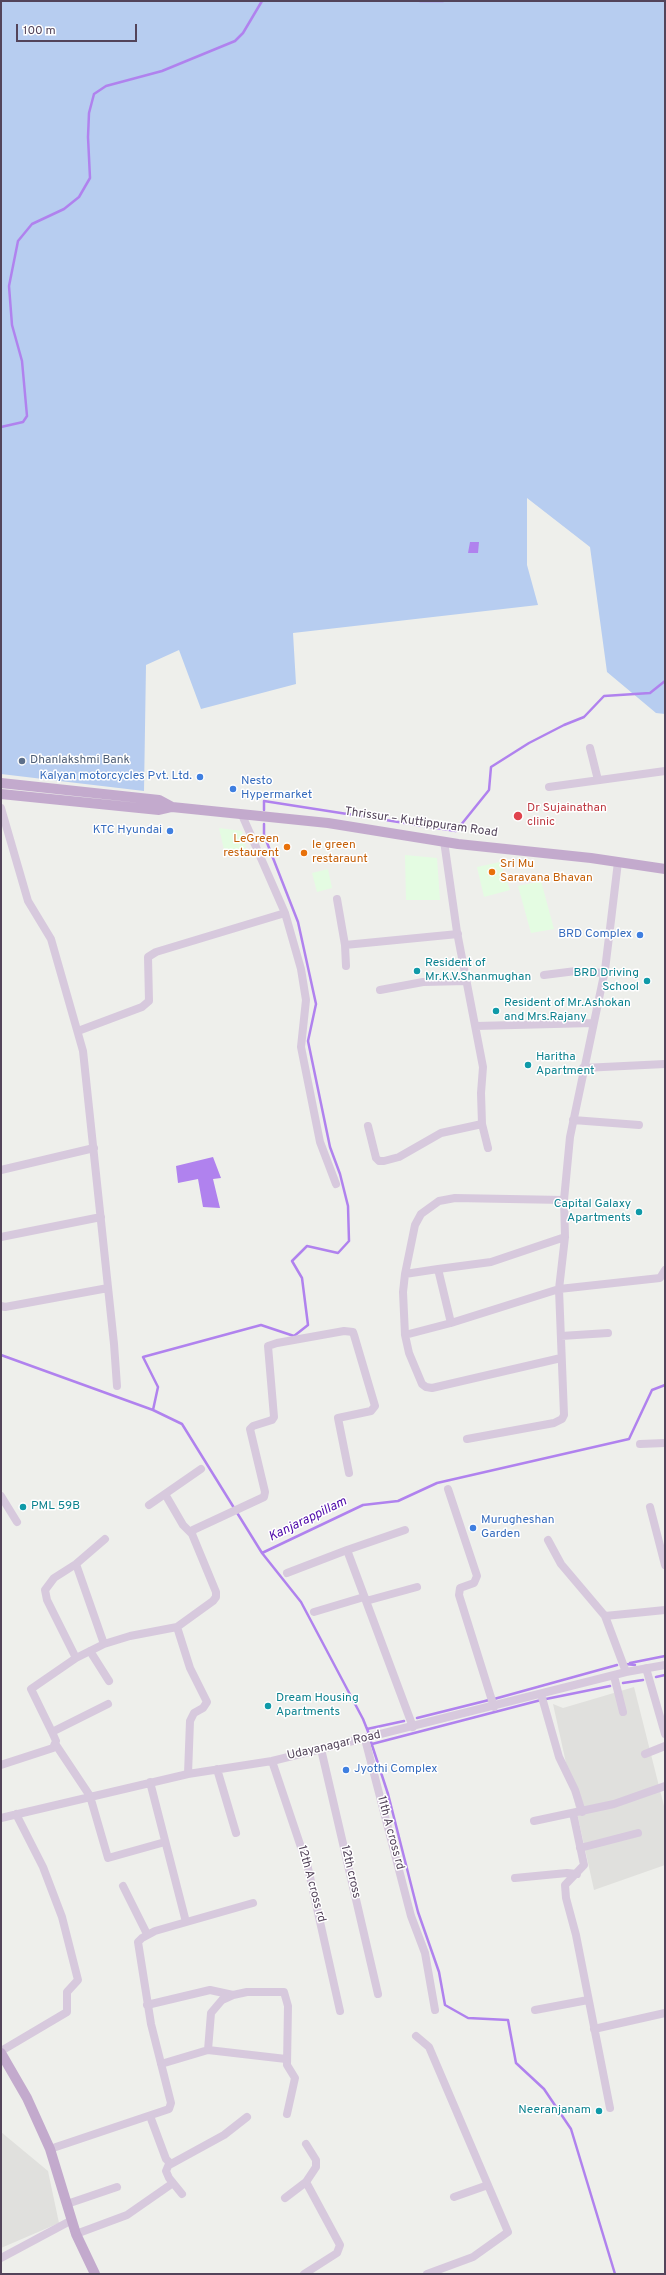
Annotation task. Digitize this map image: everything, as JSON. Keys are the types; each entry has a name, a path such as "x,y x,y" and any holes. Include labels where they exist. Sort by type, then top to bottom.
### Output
{"main road":[{"name":"Thrissur – Kuttippuram Road","path":"1,783 160,800 172,807"},
{"name":"Thrissur – Kuttippuram Road","path":"1,794 159,810 172,807 328,823 444,842 665,868"},
{"path":"1,2052 27,2098 50,2149 76,2234 95,2274"}],"street":[{"path":"590,748 598,780"},
{"path":"549,787 665,771"},
{"path":"1,808 28,900 51,939 83,1051 117,1386"},
{"path":"242,815 285,913 301,969 306,1000 301,1047 320,1142 336,1184"},
{"path":"444,842 458,934 483,1067 481,1093 482,1124 488,1148"},
{"path":"467,1439 554,1423 562,1419 564,1415 559,1290 565,1237 564,1200 573,1120 604,974 618,862"},
{"path":"337,899 345,945 346,966"},
{"path":"78,1031 142,1007 149,1001 148,957 156,952 285,913"},
{"path":"345,945 458,934"},
{"path":"544,976 576,971 604,974"},
{"path":"380,990 423,982 467,981"},
{"path":"476,1026 593,1023"},
{"path":"583,1068 665,1064"},
{"path":"573,1120 639,1125"},
{"path":"368,1126 376,1158 379,1161 384,1161 399,1157 440,1133 482,1124"},
{"path":"1,1170 94,1148"},
{"path":"561,1358 432,1388 426,1387 422,1384 413,1366 405,1335 403,1300 405,1274 415,1224 421,1214 439,1201 455,1198 564,1200"},
{"path":"1,1237 101,1217"},
{"path":"405,1274 491,1262 565,1237"},
{"path":"438,1269 451,1323"},
{"path":"405,1335 451,1323 559,1290 660,1278 665,1270"},
{"path":"1,1306 5,1307 108,1288"},
{"path":"192,1534 193,1530 237,1511 264,1497 265,1492 250,1428 272,1420 274,1417 267,1349 270,1345 344,1331 352,1332 354,1335 375,1406 371,1411 338,1418 349,1473"},
{"path":"561,1336 608,1333"},
{"path":"640,1444 665,1443"},
{"path":"149,1505 201,1469"},
{"path":"448,1488 477,1576 474,1583 460,1588 459,1594 494,1707"},
{"path":"165,1494 183,1526 192,1534 216,1592 216,1597 177,1627 130,1636 104,1644 76,1658 31,1690 52,1732 56,1744 90,1796 108,1858 165,1842"},
{"path":"1,1496 17,1522"},
{"path":"650,1507 661,1533 665,1565"},
{"path":"287,1572 405,1530"},
{"path":"76,1658 47,1600 45,1590 54,1578 76,1564 105,1539"},
{"path":"548,1540 561,1564 605,1616 626,1672"},
{"path":"347,1550 413,1727"},
{"path":"76,1564 104,1644"},
{"path":"314,1612 417,1587"},
{"path":"605,1616 665,1610"},
{"path":"177,1627 190,1668 207,1702 203,1708 194,1713 190,1721 188,1774"},
{"path":"90,1651 109,1681"},
{"name":"Udayanagar Road","path":"1,1818 150,1782 217,1769 272,1761 494,1707 543,1699 626,1672 665,1665"},
{"path":"646,1668 665,1734"},
{"path":"614,1676 623,1712"},
{"path":"543,1699 559,1757 575,1790 582,1812"},
{"path":"52,1732 108,1704"},
{"name":"11th A cross rd","path":"368,1738 411,1916 425,1953 435,2010"},
{"path":"1,1765 53,1748 56,1744"},
{"path":"645,1754 665,1746"},
{"name":"12th cross","path":"321,1749 378,1994"},
{"name":"12th A cross rd","path":"272,1761 308,1868 340,2011"},
{"path":"217,1769 236,1833"},
{"path":"150,1782 186,1922"},
{"path":"534,1821 614,1804 665,1786"},
{"path":"573,1813 584,1865 577,1874 567,1882 565,1891 576,1935 610,2108"},
{"path":"1,2052 67,2012 67,1992 78,1980 62,1917 43,1868 16,1814"},
{"path":"580,1848 638,1833"},
{"path":"515,1878 567,1873 577,1874"},
{"path":"123,1886 147,1934"},
{"path":"50,2149 150,2116 171,2106 147,2005 138,1942 147,1934 253,1903"},
{"path":"147,2005 210,1990 233,1995"},
{"path":"208,2050 211,2013 222,2000 233,1995 247,1992 284,1992 288,2006 286,2065 295,2078 287,2114"},
{"path":"536,2010 588,2000"},
{"path":"594,2029 665,2012"},
{"path":"416,2036 429,2047 508,2232 472,2257 427,2274"},
{"path":"161,2064 208,2050 286,2059"},
{"path":"150,2116 169,2164 166,2171 182,2194"},
{"path":"169,2164 174,2164 203,2148 240,2124 247,2117"},
{"path":"285,2198 306,2182 314,2173 316,2160 306,2144"},
{"path":"304,2274 337,2253 340,2245 306,2182"},
{"path":"76,2234 127,2215 173,2183"},
{"path":"454,2197 488,2185"},
{"path":"67,2204 117,2188"},
{"path":"1,2258 72,2220"}],"shaded area":[{"path":"1,1 665,1 665,714 656,713 607,672 590,547 527,498 527,565 538,605 293,633 296,684 201,709 179,650 146,665 144,791 1,774"},
{"path":"470,542 479,542 478,553 468,553"},
{"path":"219,828 242,831 246,849 225,854"},
{"path":"405,855 437,858 440,900 406,900"},
{"path":"500,862 510,890 484,897 477,867"},
{"path":"328,869 332,888 317,892 312,873"},
{"path":"541,881 554,929 531,933 518,886"},
{"path":"213,1157 221,1178 213,1179 220,1208 203,1207 198,1179 178,1183 176,1166"},
{"path":"634,1687 665,1810 665,1865 594,1890 553,1704 563,1708"},
{"path":"1,2132 48,2171 59,2223 1,2248"}],"waterway":[{"path":"1,427 23,422 27,416 22,361 12,325 9,286 18,241 32,224 64,209 79,197 90,178 88,137 89,113 94,94 106,86 162,71 235,41 243,33 262,1"},
{"path":"420,1 443,1"},
{"path":"264,810 264,801 456,831 489,790 491,767 529,743 564,725 584,717 604,696 650,693 665,681"},
{"path":"153,1410 158,1387 143,1357 261,1325 294,1336 308,1325 302,1278 292,1261 307,1246 338,1253 349,1241 348,1206 340,1174 330,1147 308,1041 316,1004 298,922 264,835 264,824"},
{"name":"Kanjarappillam","path":"1,1355 153,1410 182,1424 262,1553 363,1505 398,1501 437,1483 629,1439 652,1390 665,1385"},
{"path":"262,1553 301,1602 363,1719 369,1734"},
{"path":"630,1663 665,1656"},
{"path":"625,1664 635,1665"},
{"path":"494,1699 617,1665"},
{"path":"656,1677 665,1675"},
{"path":"623,1683 643,1680"},
{"path":"372,1744 541,1700 610,1686"},
{"path":"417,1718 489,1700"},
{"path":"367,1729 404,1721"},
{"path":"370,1739 388,1794 418,1912 439,1972 445,2005 468,2018 508,2020 516,2063 544,2089 571,2129 615,2274"}],"place":[{"name":"Dhanlakshmi Bank","path":"22,761"},
{"name":"Kalyan motorcycles Pvt. Ltd.","path":"200,777"},
{"name":"Nesto Hypermarket","path":"233,789"},
{"name":"Dr Sujainathan clinic","path":"518,816"},
{"name":"KTC Hyundai","path":"170,831"},
{"name":"LeGreen restaurent","path":"287,847"},
{"name":"le green restaraunt","path":"304,853"},
{"name":"Sri Mu Saravana Bhavan","path":"492,872"},
{"name":"BRD Complex","path":"640,935"},
{"name":"Resident of Mr.K.V.Shanmughan","path":"417,971"},
{"name":"BRD Driving School","path":"647,981"},
{"name":"Resident of Mr.Ashokan and Mrs.Rajany","path":"496,1011"},
{"name":"Haritha Apartment","path":"528,1065"},
{"name":"Capital Galaxy Apartments","path":"639,1212"},
{"name":"PML 59B","path":"23,1507"},
{"name":"Murugheshan Garden","path":"473,1528"},
{"name":"Dream Housing Apartments","path":"268,1706"},
{"name":"Jyothi Complex","path":"346,1770"},
{"name":"Neeranjanam","path":"599,2111"}]}
